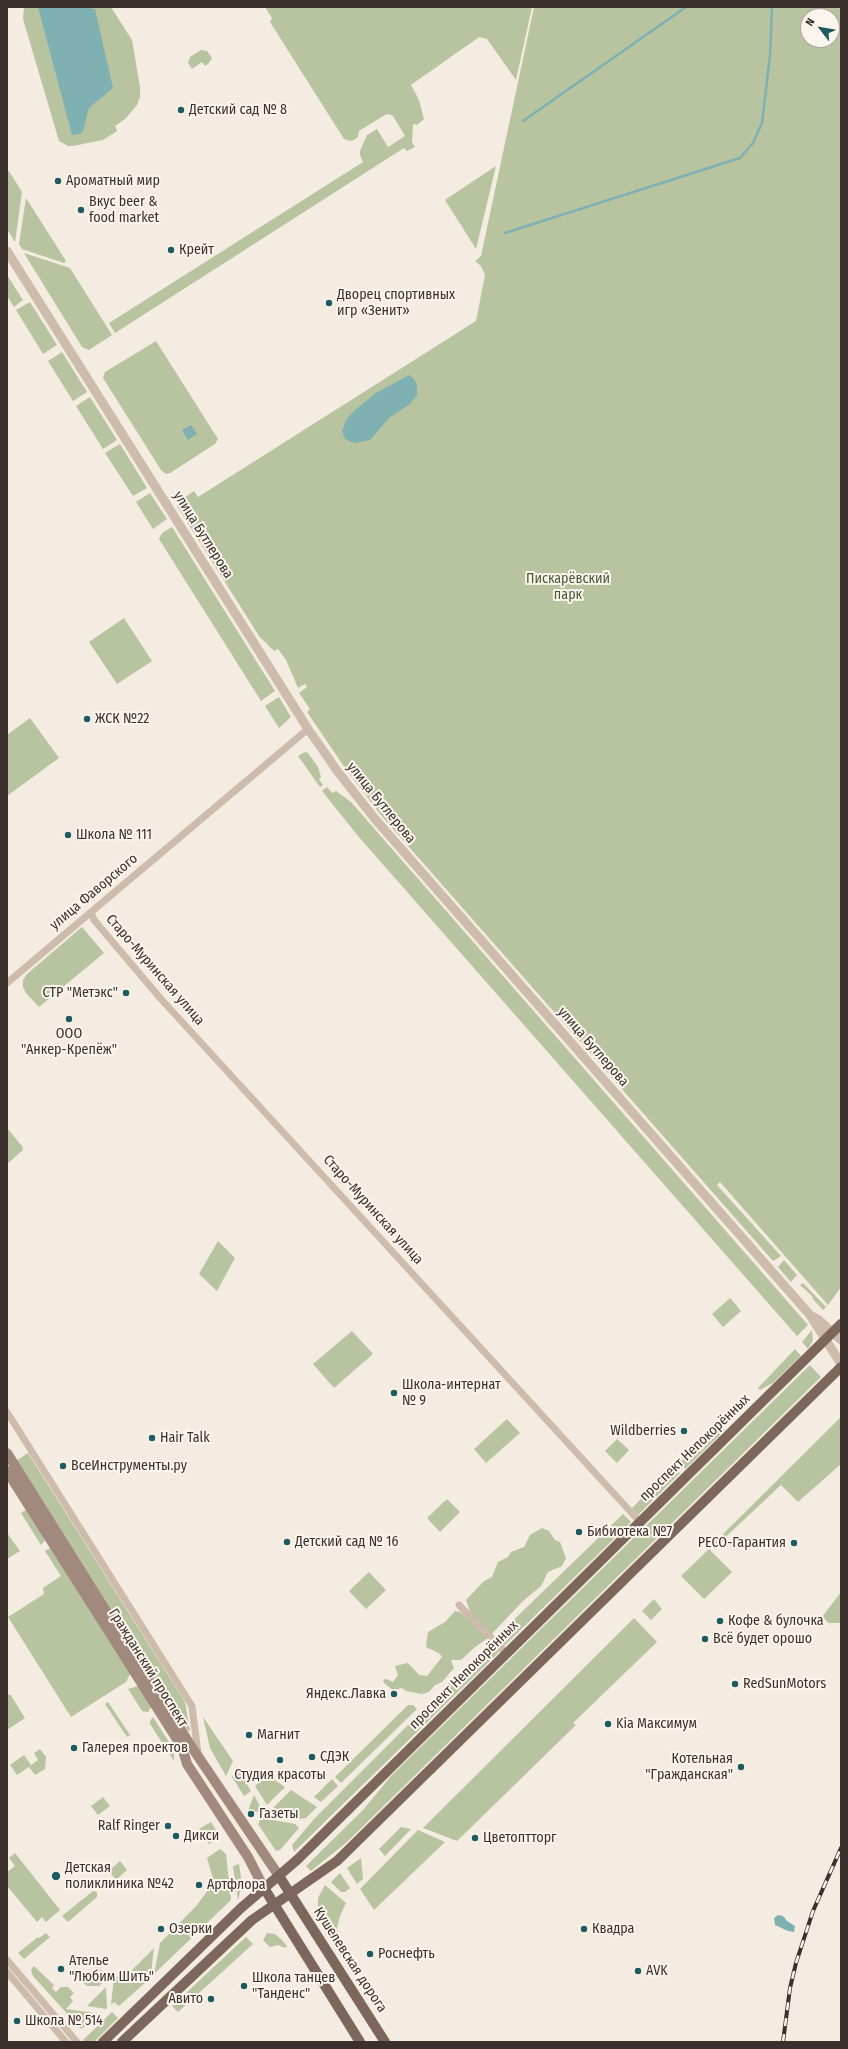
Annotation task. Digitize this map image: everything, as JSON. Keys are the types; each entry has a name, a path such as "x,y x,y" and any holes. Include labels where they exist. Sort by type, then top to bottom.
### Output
{"main road":[{"name":"проспект Непокорённых","path":"103,2042 241,1908 279,1876 841,1324"},
{"path":"122,2042 252,1920 337,1861 841,1367"},
{"name":"Гражданский проспект","path":"7,1453 180,1729 290,1894"},
{"name":"Гражданский проспект","path":"7,1471 182,1747 188,1764 248,1857 274,1904"},
{"name":"Кушелевская дорога","path":"290,1894 385,2042"},
{"path":"274,1904 360,2042"}],"street":[{"name":"улица Бутлерова","path":"7,251 308,729 338,772 375,820 810,1315 819,1320 829,1337 841,1364"},
{"name":"улица Фаворского","path":"7,983 308,729"},
{"name":"Старо-Муринская улица","path":"91,912 94,920 161,999 640,1522"},
{"name":"улица Бутлерова","path":"829,1337 841,1340"},
{"name":"Гражданский проспект","path":"7,1412 192,1706 198,1754"},
{"path":"459,1605 506,1653"},
{"path":"7,1960 77,2042"},
{"path":"7,1972 66,2042"}],"green space":[{"path":"24,7 111,7 132,40 140,87 140,97 137,105 125,119 115,126 117,131 103,140 73,146 68,146 59,141 23,19"},
{"path":"265,7 532,7 516,80 487,39 479,37 411,85 419,100 424,119 417,125 413,124 412,142 415,147 407,151 404,148 115,333 109,323 363,162 360,151 367,135 377,129 388,147 405,136 393,116 389,114 359,131 358,137 354,140 350,141 344,139 270,22 272,18"},
{"name":"Пискарёвский парк","path":"534,7 841,7 841,1287 828,1305 720,1182 717,1185 781,1256 773,1261 380,814 345,768 307,712 310,709 299,693 307,687 305,684 298,688 286,660 278,649 274,651 259,636 177,506 177,501 180,494 184,498 194,491 198,497 476,321 485,275 481,266 475,261 481,256"},
{"path":"201,50 207,51 212,58 205,66 202,62 192,69 188,63 190,57"},
{"path":"496,166 476,249 445,200"},
{"path":"9,171 22,192 15,242 7,229 7,172"},
{"path":"26,198 66,261 64,263 22,249 19,244"},
{"path":"24,253 70,268 112,335 89,350 82,347"},
{"path":"7,275 23,300 14,307 7,296"},
{"path":"30,302 57,345 43,354 16,310"},
{"path":"156,341 218,439 215,444 170,473 166,474 161,470 103,378 105,372"},
{"path":"62,352 87,392 73,401 48,361"},
{"path":"90,397 117,440 103,449 76,406"},
{"path":"120,444 147,488 133,496 105,453"},
{"path":"150,493 167,519 153,529 136,502"},
{"path":"172,527 275,691 261,701 159,539 162,533"},
{"path":"124,618 152,661 117,684 89,642"},
{"path":"279,697 291,717 279,728 265,706"},
{"path":"30,718 59,758 7,796 7,735"},
{"path":"305,752 308,753 318,767 321,777 319,779 323,785 320,787 298,756"},
{"path":"327,787 332,793 336,791 351,802 808,1325 797,1336 358,836 322,791"},
{"path":"82,927 104,953 39,1007 26,993 23,987 23,980 27,974"},
{"path":"7,1128 22,1146 23,1150 7,1164"},
{"path":"218,1241 235,1258 217,1291 199,1274"},
{"path":"784,1260 797,1275 791,1282 778,1267"},
{"path":"803,1283 826,1307 823,1310 812,1298 813,1297 800,1285"},
{"path":"730,1298 741,1311 723,1327 712,1314"},
{"path":"812,1330 813,1340 808,1349 802,1342"},
{"path":"352,1331 373,1354 334,1388 313,1364"},
{"path":"795,1349 801,1356 773,1383 760,1390 758,1388"},
{"path":"810,1365 821,1377 347,1842 311,1871 306,1866 363,1810 391,1776"},
{"path":"841,1417 841,1464 798,1502 781,1485 716,1546 713,1544"},
{"path":"507,1419 520,1433 486,1463 474,1449"},
{"path":"719,1425 725,1430 685,1469 680,1462 696,1447 701,1451 705,1447 701,1442"},
{"path":"617,1439 629,1450 617,1463 605,1451"},
{"path":"28,1453 185,1702 190,1731 188,1731 17,1460"},
{"path":"674,1466 680,1473 638,1515 632,1508"},
{"path":"447,1499 460,1512 440,1532 427,1518"},
{"path":"26,1510 45,1540 41,1545 21,1513"},
{"path":"623,1514 631,1522 504,1646 496,1637"},
{"path":"542,1528 549,1531 555,1540 560,1542 566,1558 562,1566 548,1572 541,1586 523,1601 488,1638 475,1647 461,1660 451,1660 454,1668 442,1682 435,1685 429,1692 422,1694 406,1691 402,1688 393,1690 384,1683 383,1680 386,1679 393,1682 398,1675 395,1666 408,1663 419,1675 427,1676 442,1657 439,1653 426,1647 428,1632 445,1622 455,1611 460,1612 466,1617 470,1611 466,1600 484,1581 492,1577 498,1562 508,1557 511,1552 524,1547 530,1535"},
{"path":"7,1533 20,1551 7,1559"},
{"path":"50,1548 130,1674 126,1682 71,1717 8,1617 44,1594 43,1588 61,1576 45,1551"},
{"path":"709,1549 732,1572 704,1599 681,1576"},
{"path":"369,1572 386,1590 366,1609 349,1591"},
{"path":"841,1592 841,1623 829,1623 822,1617"},
{"path":"654,1599 662,1609 651,1620 642,1611"},
{"path":"634,1618 657,1642 573,1723 576,1725 457,1841 423,1828"},
{"path":"491,1642 500,1651 294,1852 292,1845 315,1818"},
{"path":"138,1686 151,1707 148,1712 142,1711 128,1689"},
{"path":"10,1694 25,1718 7,1730 7,1696"},
{"path":"108,1702 130,1735 127,1737 105,1704"},
{"path":"408,1705 413,1705 417,1709 341,1783 335,1777"},
{"path":"153,1717 174,1750 174,1761 150,1724"},
{"path":"203,1717 233,1761 226,1776 210,1748"},
{"path":"40,1749 46,1757 45,1769 35,1775 29,1767 17,1775 10,1765 24,1755 31,1765 38,1760 34,1753"},
{"path":"237,1767 251,1791 244,1796 232,1777"},
{"path":"267,1775 285,1787 267,1805 255,1786"},
{"path":"332,1779 338,1786 321,1802 314,1797"},
{"path":"291,1790 317,1807 306,1818 299,1819 275,1813 271,1810"},
{"path":"254,1795 260,1806 260,1812 248,1811"},
{"path":"103,1797 110,1806 98,1815 91,1806"},
{"path":"261,1818 295,1824 299,1828 280,1850 276,1851 258,1824"},
{"path":"211,1822 220,1837 209,1844 199,1829"},
{"path":"401,1827 411,1829 385,1856 379,1849"},
{"path":"418,1830 445,1842 374,1910 360,1889"},
{"path":"220,1849 226,1854 231,1900 154,1974 160,1943 197,1905 214,1882 207,1858"},
{"path":"15,1853 60,1910 46,1922 42,1917 37,1922 7,1886 7,1872 15,1866 9,1858"},
{"path":"361,1858 363,1879 357,1884 347,1868"},
{"path":"120,1861 127,1870 116,1880 109,1871"},
{"path":"239,1864 242,1885 238,1900 233,1866"},
{"path":"340,1873 350,1888 345,1892 341,1892 331,1882"},
{"path":"325,1885 346,1903 340,1916 337,1928 342,1954 340,1955 321,1925 318,1912 318,1898"},
{"path":"93,1891 97,1892 97,1897 68,1922 62,1916"},
{"path":"46,1933 50,1937 24,1959 18,1953 38,1937 39,1938"},
{"path":"267,1933 275,1934 287,1946 285,1948 278,1945 270,1947 263,1940"},
{"path":"246,1937 253,1944 178,2012 172,2006"},
{"path":"154,1948 151,1973 130,1972"},
{"path":"34,1966 54,1985 52,1988 56,1992 61,1987 68,1987 74,1993 70,1997 73,2001 66,2009 102,2014 81,2029 33,1976 31,1970"},
{"path":"97,1966 104,1973 98,1979 102,1983 99,1986 87,1986 82,1982 84,1980 88,1984 94,1977 91,1973"},
{"path":"114,1977 148,1978 146,1982 119,2006 114,2002 111,2005"},
{"path":"106,1987 107,2009 87,2006"},
{"path":"112,2012 118,2018 94,2042 85,2042 83,2040"}],"water":[{"path":"38,7 81,7 95,9 113,88 89,108 83,131 80,134 72,135"},
{"path":"409,375 414,379 417,385 417,395 410,404 389,418 370,440 354,443 345,439 342,431 346,420 354,411 376,393"},
{"path":"191,425 197,434 188,440 182,430"},
{"path":"778,1915 783,1916 787,1921 795,1926 794,1932 775,1925 774,1918"}],"waterway":[{"path":"523,121 686,7"},
{"path":"505,233 740,158 753,143 762,123 770,56 772,7"}],"railway":[{"path":"783,2042 790,1988 796,1963 813,1911 841,1848"}],"place":[{"name":"Детский сад № 8","path":"181,110"},
{"name":"Ароматный мир","path":"58,181"},
{"name":"Вкус beer & food market","path":"81,210"},
{"name":"Крейт","path":"171,250"},
{"name":"Дворец спортивных игр «Зенит»","path":"329,303"},
{"name":"ЖСК №22","path":"87,719"},
{"name":"Школа № 111","path":"68,835"},
{"name":"СТР \"Метэкс\"","path":"126,993"},
{"name":"ООО \"Анкер-Крепёж\"","path":"69,1019"},
{"name":"Школа-интернат № 9","path":"394,1393"},
{"name":"Wildberries","path":"684,1431"},
{"name":"Hair Talk","path":"152,1438"},
{"name":"ВсеИнструменты.ру","path":"63,1466"},
{"name":"Бибиотека №7","path":"579,1532"},
{"name":"Детский сад № 16","path":"287,1542"},
{"name":"РЕСО-Гарантия","path":"794,1543"},
{"name":"Кофе & булочка","path":"720,1621"},
{"name":"Всё будет орошо","path":"705,1639"},
{"name":"RedSunMotors","path":"735,1684"},
{"name":"Яндекс.Лавка","path":"394,1694"},
{"name":"Kia Максимум","path":"608,1724"},
{"name":"Магнит","path":"249,1735"},
{"name":"Галерея проектов","path":"74,1748"},
{"name":"СДЭК","path":"312,1757"},
{"name":"Студия красоты","path":"280,1760"},
{"name":"Котельная \"Гражданская\"","path":"741,1767"},
{"name":"Газеты","path":"251,1814"},
{"name":"Ralf Ringer","path":"168,1826"},
{"name":"Дикси","path":"176,1836"},
{"name":"Цветоптторг","path":"475,1838"},
{"name":"Детская поликлиника №42","path":"56,1876"},
{"name":"Артфлора","path":"199,1885"},
{"name":"Озерки","path":"161,1929"},
{"name":"Квадра","path":"584,1929"},
{"name":"Роснефть","path":"370,1954"},
{"name":"Ателье \"Любим Шить\"","path":"61,1969"},
{"name":"AVK","path":"638,1971"},
{"name":"Школа танцев \"Танденс\"","path":"244,1986"},
{"name":"Авито","path":"211,1999"},
{"name":"Школа № 514","path":"17,2021"}]}
